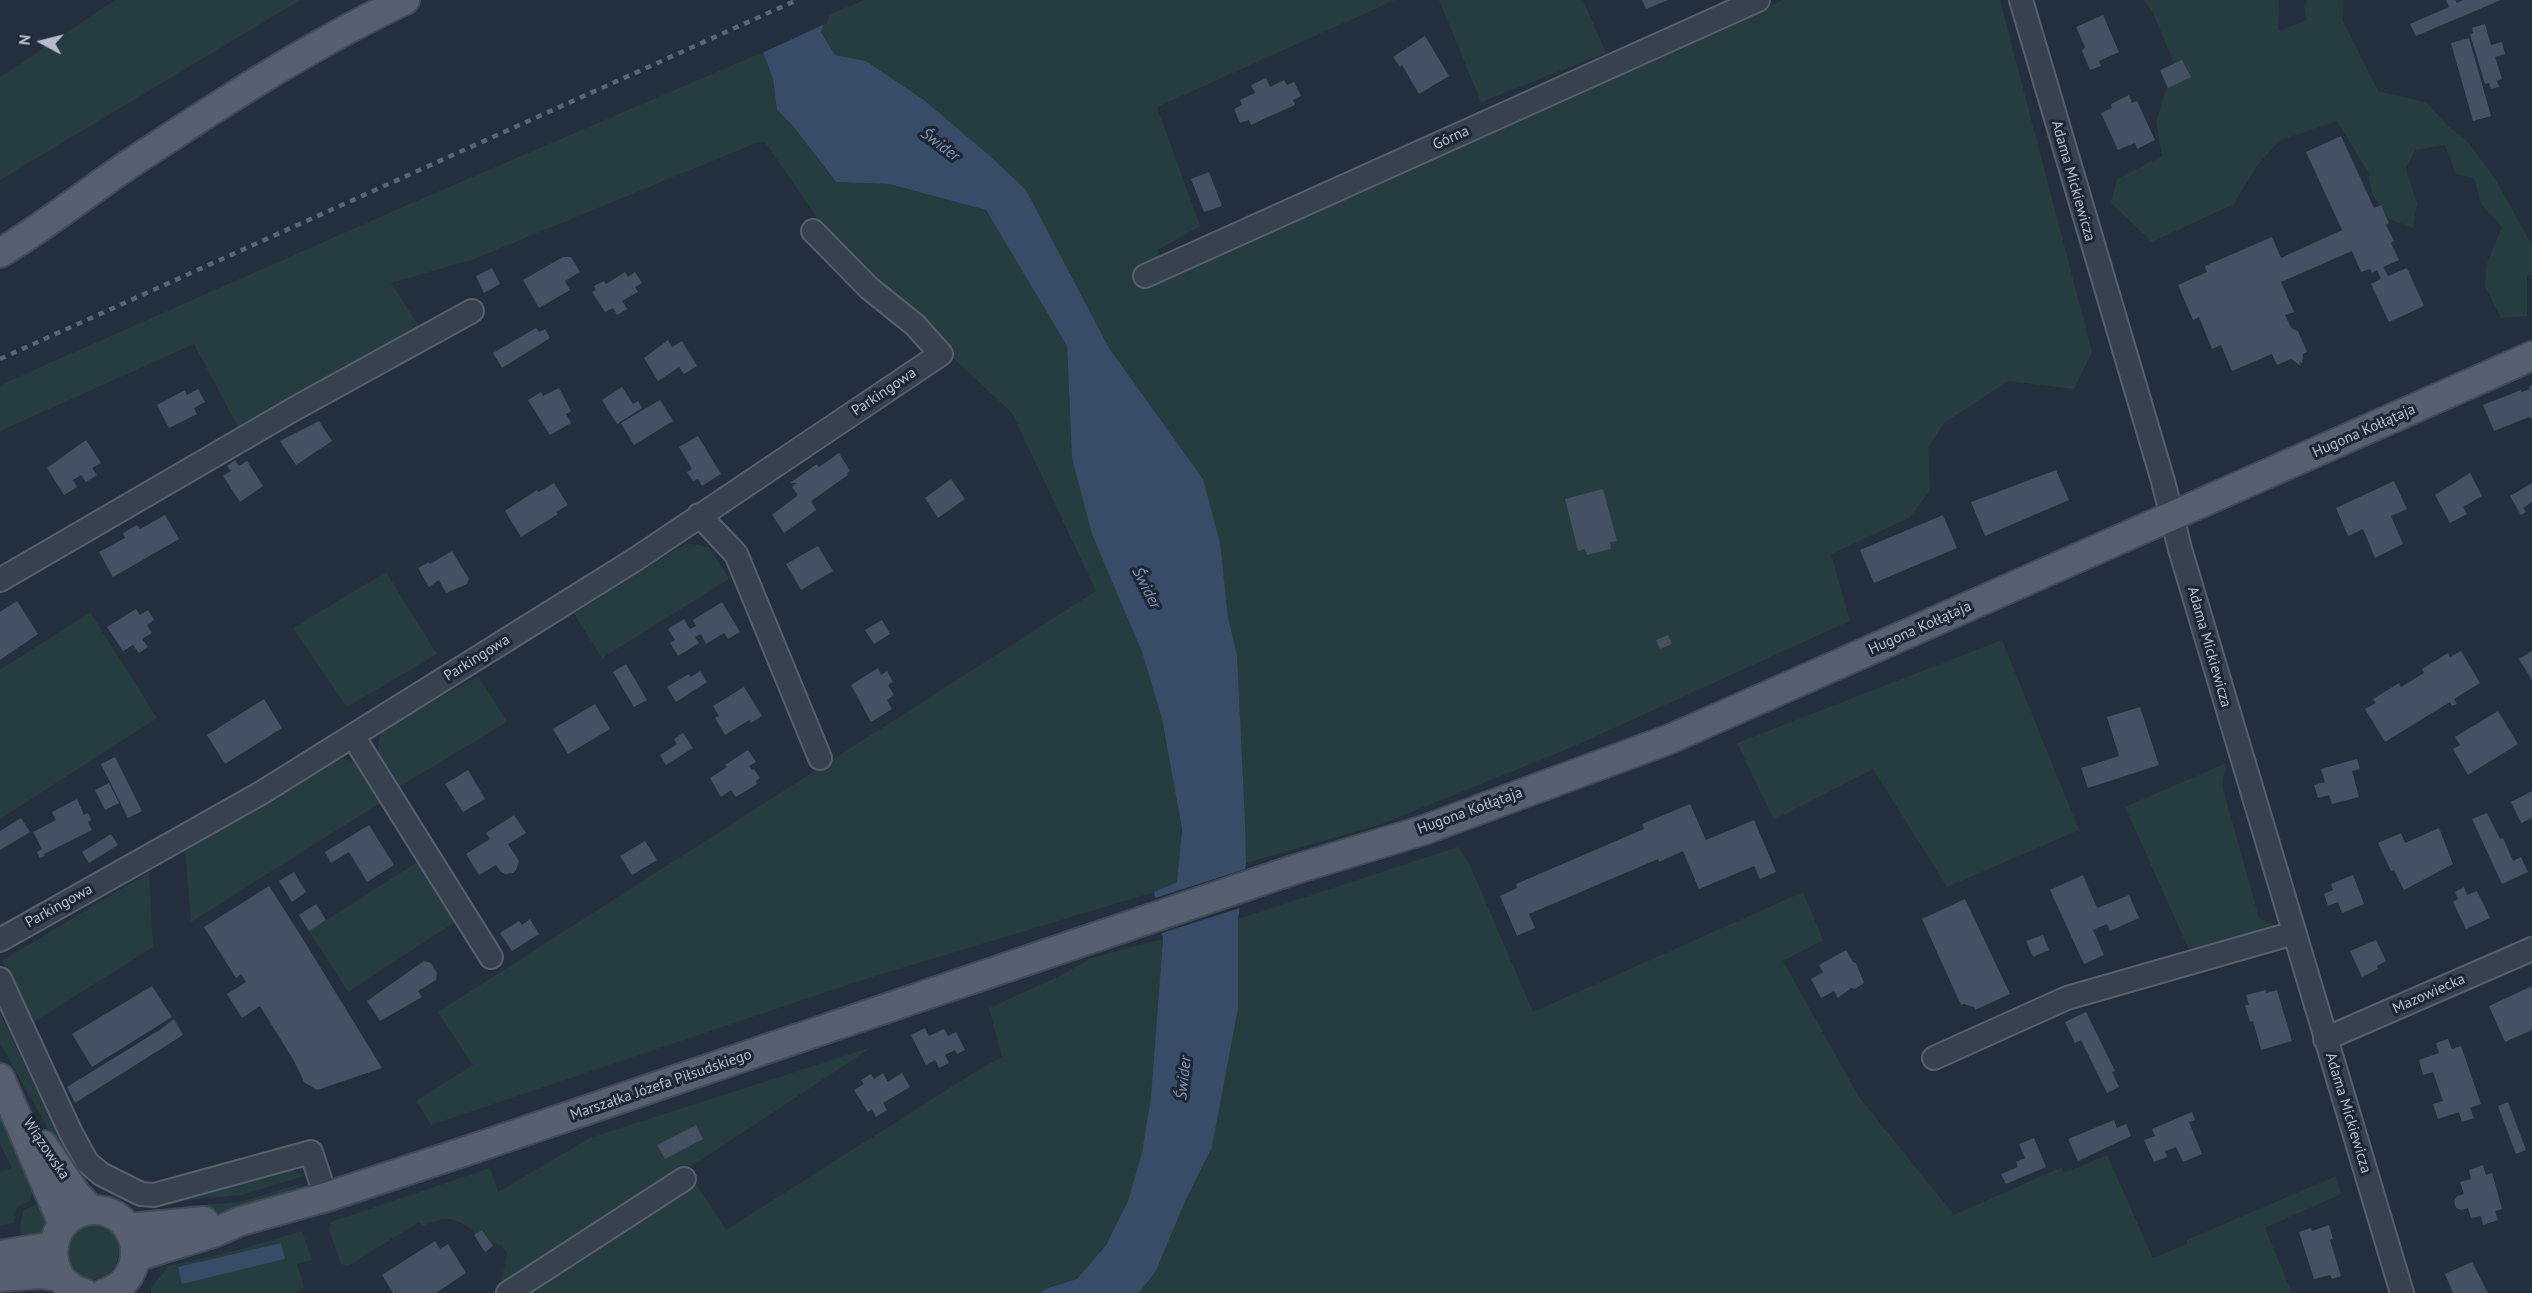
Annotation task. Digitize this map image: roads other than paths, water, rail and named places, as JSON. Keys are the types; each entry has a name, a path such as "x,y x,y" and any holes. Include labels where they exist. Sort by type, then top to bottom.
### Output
{"main road":[{"path":"0,254 127,166 354,24 405,0"},
{"path":"0,230 127,166"},
{"name":"Hugona Kołłątaja","path":"1079,942 1296,869 1424,830 1670,739 2532,356"},
{"name":"Marszałka Józefa Piłsudskiego","path":"136,1257 213,1233 241,1221 326,1197 574,1115 1079,942"},
{"name":"Wiązowska","path":"2,1082 75,1194 91,1210"},
{"name":"Wiązowska","path":"2,1082 58,1235 53,1262 60,1277"},
{"path":"0,1256 58,1235 75,1214 91,1210 105,1211 119,1218 129,1228 136,1241 136,1257 130,1275 118,1290"},
{"name":"Marszałka Józefa Piłsudskiego","path":"129,1228 212,1220 241,1221"},
{"path":"0,1277 40,1274 60,1277 68,1286 84,1293"}],"street":[{"name":"Górna","path":"1145,276 1758,0"},
{"name":"Adama Mickiewicza","path":"2020,0 2325,1039 2402,1293"},
{"name":"Parkingowa","path":"0,940 261,793 353,736 636,559 940,354 915,325 869,288 813,231"},
{"path":"0,580 294,409 472,310"},
{"path":"699,515 736,554 820,758"},
{"path":"353,736 491,957"},
{"path":"1934,1058 2067,998 2294,933"},
{"name":"Mazowiecka","path":"2325,1039 2532,948"},
{"path":"0,979 71,1133 87,1162 101,1174 141,1194 154,1195 311,1152 326,1197"},
{"path":"508,1293 684,1179"}],"water":[{"name":"Świder","path":"826,16 821,32 835,55 866,61 924,100 1026,190 1109,348 1203,479 1220,543 1228,617 1237,655 1245,822 1246,863 1238,919 1238,1009 1212,1147 1183,1206 1156,1271 1139,1293 1040,1293 1048,1288 1077,1279 1106,1245 1128,1201 1142,1153 1151,1097 1163,939 1154,892 1177,882 1182,829 1162,719 1142,652 1092,534 1072,458 1067,346 986,210 889,184 836,182 793,126 777,110 773,79 763,52 758,29"},
{"path":"281,1243 285,1259 182,1284 178,1267"}],"railway":[{"path":"0,359 797,0"}]}
